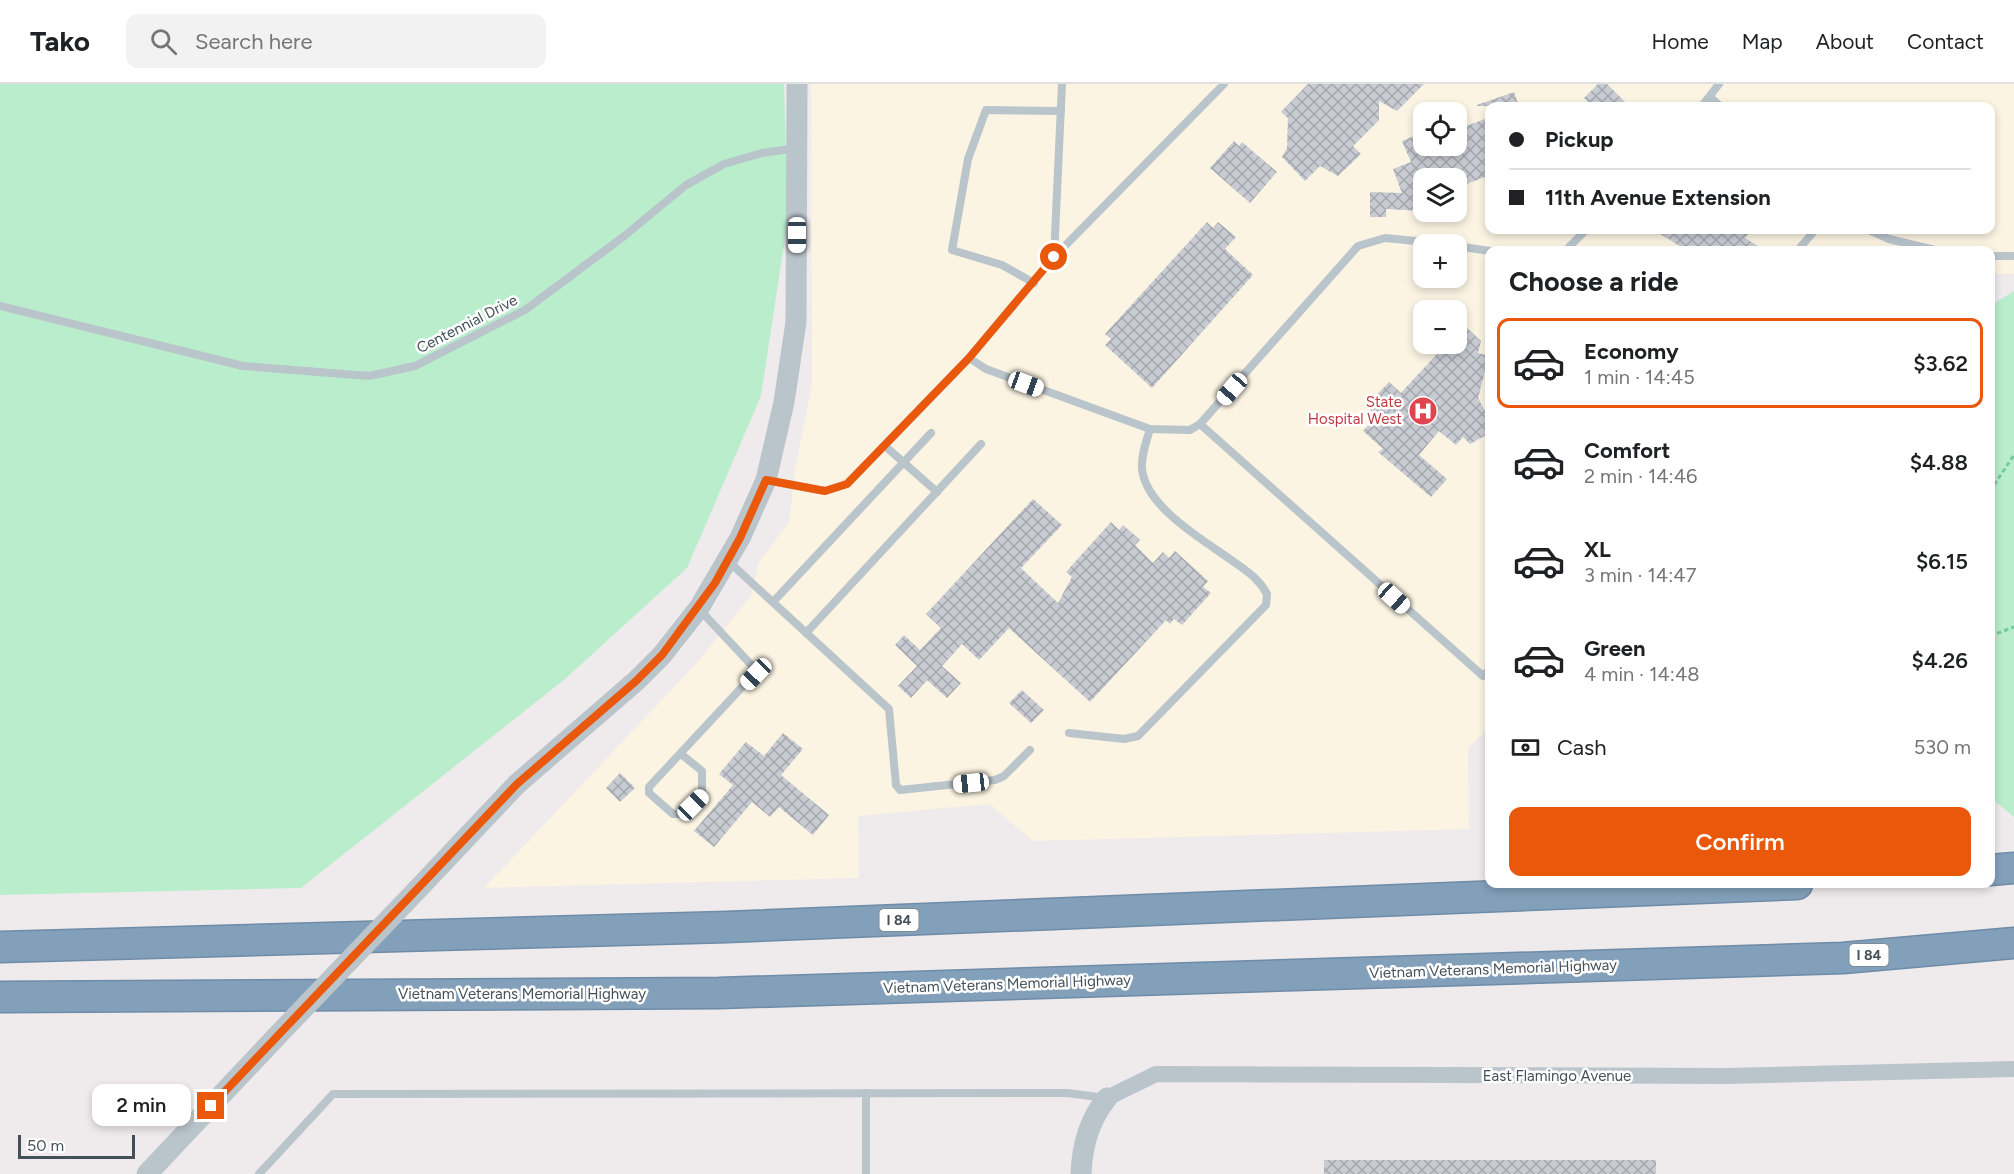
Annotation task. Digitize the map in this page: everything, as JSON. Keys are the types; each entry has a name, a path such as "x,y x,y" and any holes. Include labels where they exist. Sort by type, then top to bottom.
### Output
{"highway":[{"path":"1995,870 2014,868"},
{"name":"I 84","path":"0,946 727,927 1697,888"},
{"name":"Vietnam Veterans Memorial Highway","path":"0,997 730,993 1843,958 2014,943"}],"street":[{"path":"147,1174 517,784 636,681 662,655 699,608 728,561 766,480 784,402 796,322 797,84"},
{"name":"East Flamingo Avenue","path":"1107,1098 1156,1074 1726,1076 2014,1069"},
{"path":"1081,1174 1082,1155 1095,1113 1107,1098"}],"lane":[{"path":"1054,257 1062,84"},
{"path":"766,480 825,491 837,489 856,478 969,358 1054,257 1224,84"},
{"path":"1705,102 1719,84"},
{"path":"1710,97 1716,102"},
{"path":"1034,283 1002,265 952,250 968,159 986,110 1061,111"},
{"name":"Centennial Drive","path":"0,306 243,366 369,376 415,366 525,310 623,237 686,185 724,164 762,153 797,148"},
{"path":"1570,246 1582,234"},
{"path":"1801,246 1812,234"},
{"path":"1878,234 1918,246"},
{"path":"969,358 986,369 1150,429 1190,430 1200,424 1358,246 1385,238 1413,241"},
{"path":"1467,248 1485,250"},
{"path":"1995,256 2014,256"},
{"path":"1200,424 1482,676 1485,673"},
{"path":"1069,733 1124,739 1138,736 1266,605 1267,594 1256,578 1179,522 1151,496 1145,485 1142,467 1150,429"},
{"path":"773,603 931,433"},
{"path":"806,633 981,444"},
{"path":"885,446 937,492"},
{"path":"728,561 889,710 896,785 900,790 995,780 1004,776 1030,750"},
{"path":"681,754 702,771 702,796 683,814 673,814 650,793 649,787 757,671 699,608"},
{"path":"866,1093 866,1174"},
{"path":"259,1174 333,1095 1067,1093 1107,1098"}],"path":[{"path":"1995,484 2014,455"},
{"path":"1995,634 2014,627"}],"shaded area":[{"path":"811,84 2014,84 2014,274 1995,274 1995,246 1485,246 1485,732 1468,748 1469,829 1033,841 989,804 858,816 859,878 484,888 695,665 751,596 759,562 789,522 796,464 812,384"}],"green space":[{"path":"0,84 784,84 788,218 761,396 687,568 565,679 301,888 0,895"},
{"path":"2014,291 2014,817 1995,801 1995,303"}],"building":[{"path":"1308,84 1424,84 1397,111 1379,101 1379,120 1353,146 1361,154 1338,176 1320,166 1305,181 1282,157 1287,148 1288,118 1281,112"},
{"path":"1598,84 1607,84 1625,102 1588,102 1584,98"},
{"path":"1514,92 1518,102 1486,102"},
{"path":"1485,119 1485,177 1467,184 1467,168 1413,168 1413,210 1386,209 1386,217 1370,217 1370,192 1402,193 1393,169 1411,162 1402,141 1413,136 1413,156 1467,156 1467,126"},
{"path":"1234,141 1239,146 1242,142 1277,172 1250,203 1210,168"},
{"path":"1207,222 1213,228 1218,222 1236,237 1225,249 1253,275 1152,388 1105,345 1111,339 1105,334"},
{"path":"1660,234 1748,234 1745,238 1758,246 1680,246"},
{"path":"1467,328 1481,341 1478,353 1485,355 1485,371 1478,398 1485,411 1485,436 1470,444 1463,437 1456,445 1439,431 1419,455 1447,479 1431,497 1378,452 1383,449 1363,431 1377,416 1366,406 1389,382 1401,393 1437,354 1467,354"},
{"path":"1033,499 1062,525 1021,568 1058,603 1072,577 1066,572 1111,522 1119,530 1123,525 1140,540 1135,545 1153,563 1163,552 1169,558 1175,551 1208,581 1203,587 1211,593 1182,625 1174,619 1170,624 1166,620 1090,702 1009,628 979,660 962,644 942,666 961,683 947,698 927,680 911,698 898,686 917,666 895,645 904,635 920,650 941,628 926,614"},
{"path":"1022,690 1044,710 1031,723 1009,703"},
{"path":"783,733 803,749 781,775 829,815 813,835 779,807 770,817 752,802 714,847 694,831 733,785 719,774 746,742 764,756"},
{"path":"620,773 635,788 620,802 606,788"},
{"path":"1324,1160 1656,1160 1656,1174 1324,1174"}],"place":[{"name":"State Hospital West","path":"1423,411"}],"route":[{"path":"211,1106 517,784 636,681 662,655 699,608 715,583 740,538 766,480 825,491 837,489 856,478 969,358 1054,257"}]}
